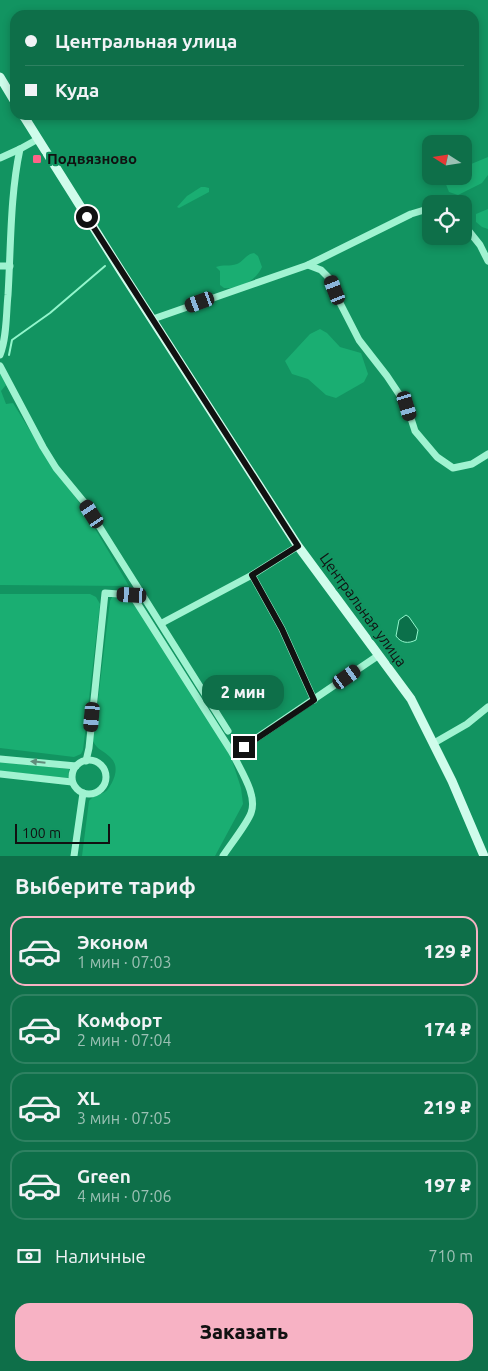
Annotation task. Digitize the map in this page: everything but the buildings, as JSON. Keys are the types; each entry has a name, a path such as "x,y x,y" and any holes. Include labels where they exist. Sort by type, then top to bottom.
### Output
{"main road":[{"path":"0,77 10,93"},
{"name":"Центральная улица","path":"26,120 298,546 411,699 434,743 484,856"}],"street":[{"path":"0,158 38,139"},
{"path":"0,355 10,266 15,175 20,149"},
{"path":"153,319 308,265 411,214 422,211"},
{"path":"472,235 480,245 488,261"},
{"path":"308,265 322,270 330,279 359,340 407,406 415,431 437,458 453,468 472,464 488,454"},
{"path":"0,266 10,266"},
{"path":"0,366 56,468 84,502 162,623 228,732"},
{"path":"162,623 252,575 298,546"},
{"path":"252,575 282,629 314,700"},
{"path":"86,760 89,748 105,593 132,595 233,754 250,791 251,813 223,856"},
{"path":"233,754 379,655"},
{"path":"434,743 467,724 488,707"},
{"path":"0,759 76,766"},
{"path":"86,760 97,762 106,776 105,782 99,791 88,794 78,791 72,782 73,771 76,766 86,760"},
{"path":"0,774 72,782"},
{"path":"74,856 83,793"}],"shaded area":[{"path":"488,157 488,175 482,183 458,195 449,192 446,185 472,185 472,164"},
{"path":"201,187 209,188 209,192 179,208 177,207 187,196"},
{"path":"488,209 488,229 476,222 476,214"},
{"path":"254,253 258,256 262,267 256,276 246,283 235,287 224,288 220,285 220,271 216,267 237,264"},
{"path":"320,329 327,333 340,347 361,353 368,374 364,382 336,398 326,395 308,379 292,374 285,361 310,334"},
{"path":"0,373 6,385 1,391 6,404 13,403 50,463 81,505 129,586 0,585"},
{"path":"0,594 90,594 96,597 100,604 81,754 74,757 0,748"},
{"path":"131,595 231,757 241,788 243,804 215,856 82,856 89,801 108,789 113,781 116,768 113,761 93,741 110,601 112,597"},
{"path":"406,615 418,630 416,640 410,642 402,641 396,636 399,620"},
{"path":"0,762 69,769 68,778 0,771"}],"waterway":[{"path":"9,355 12,340 50,313 105,266"}],"place":[{"name":"Подвязново","path":"37,159"}],"route":[{"path":"87,217 298,546 252,575 282,629 314,700 244,747"}]}
